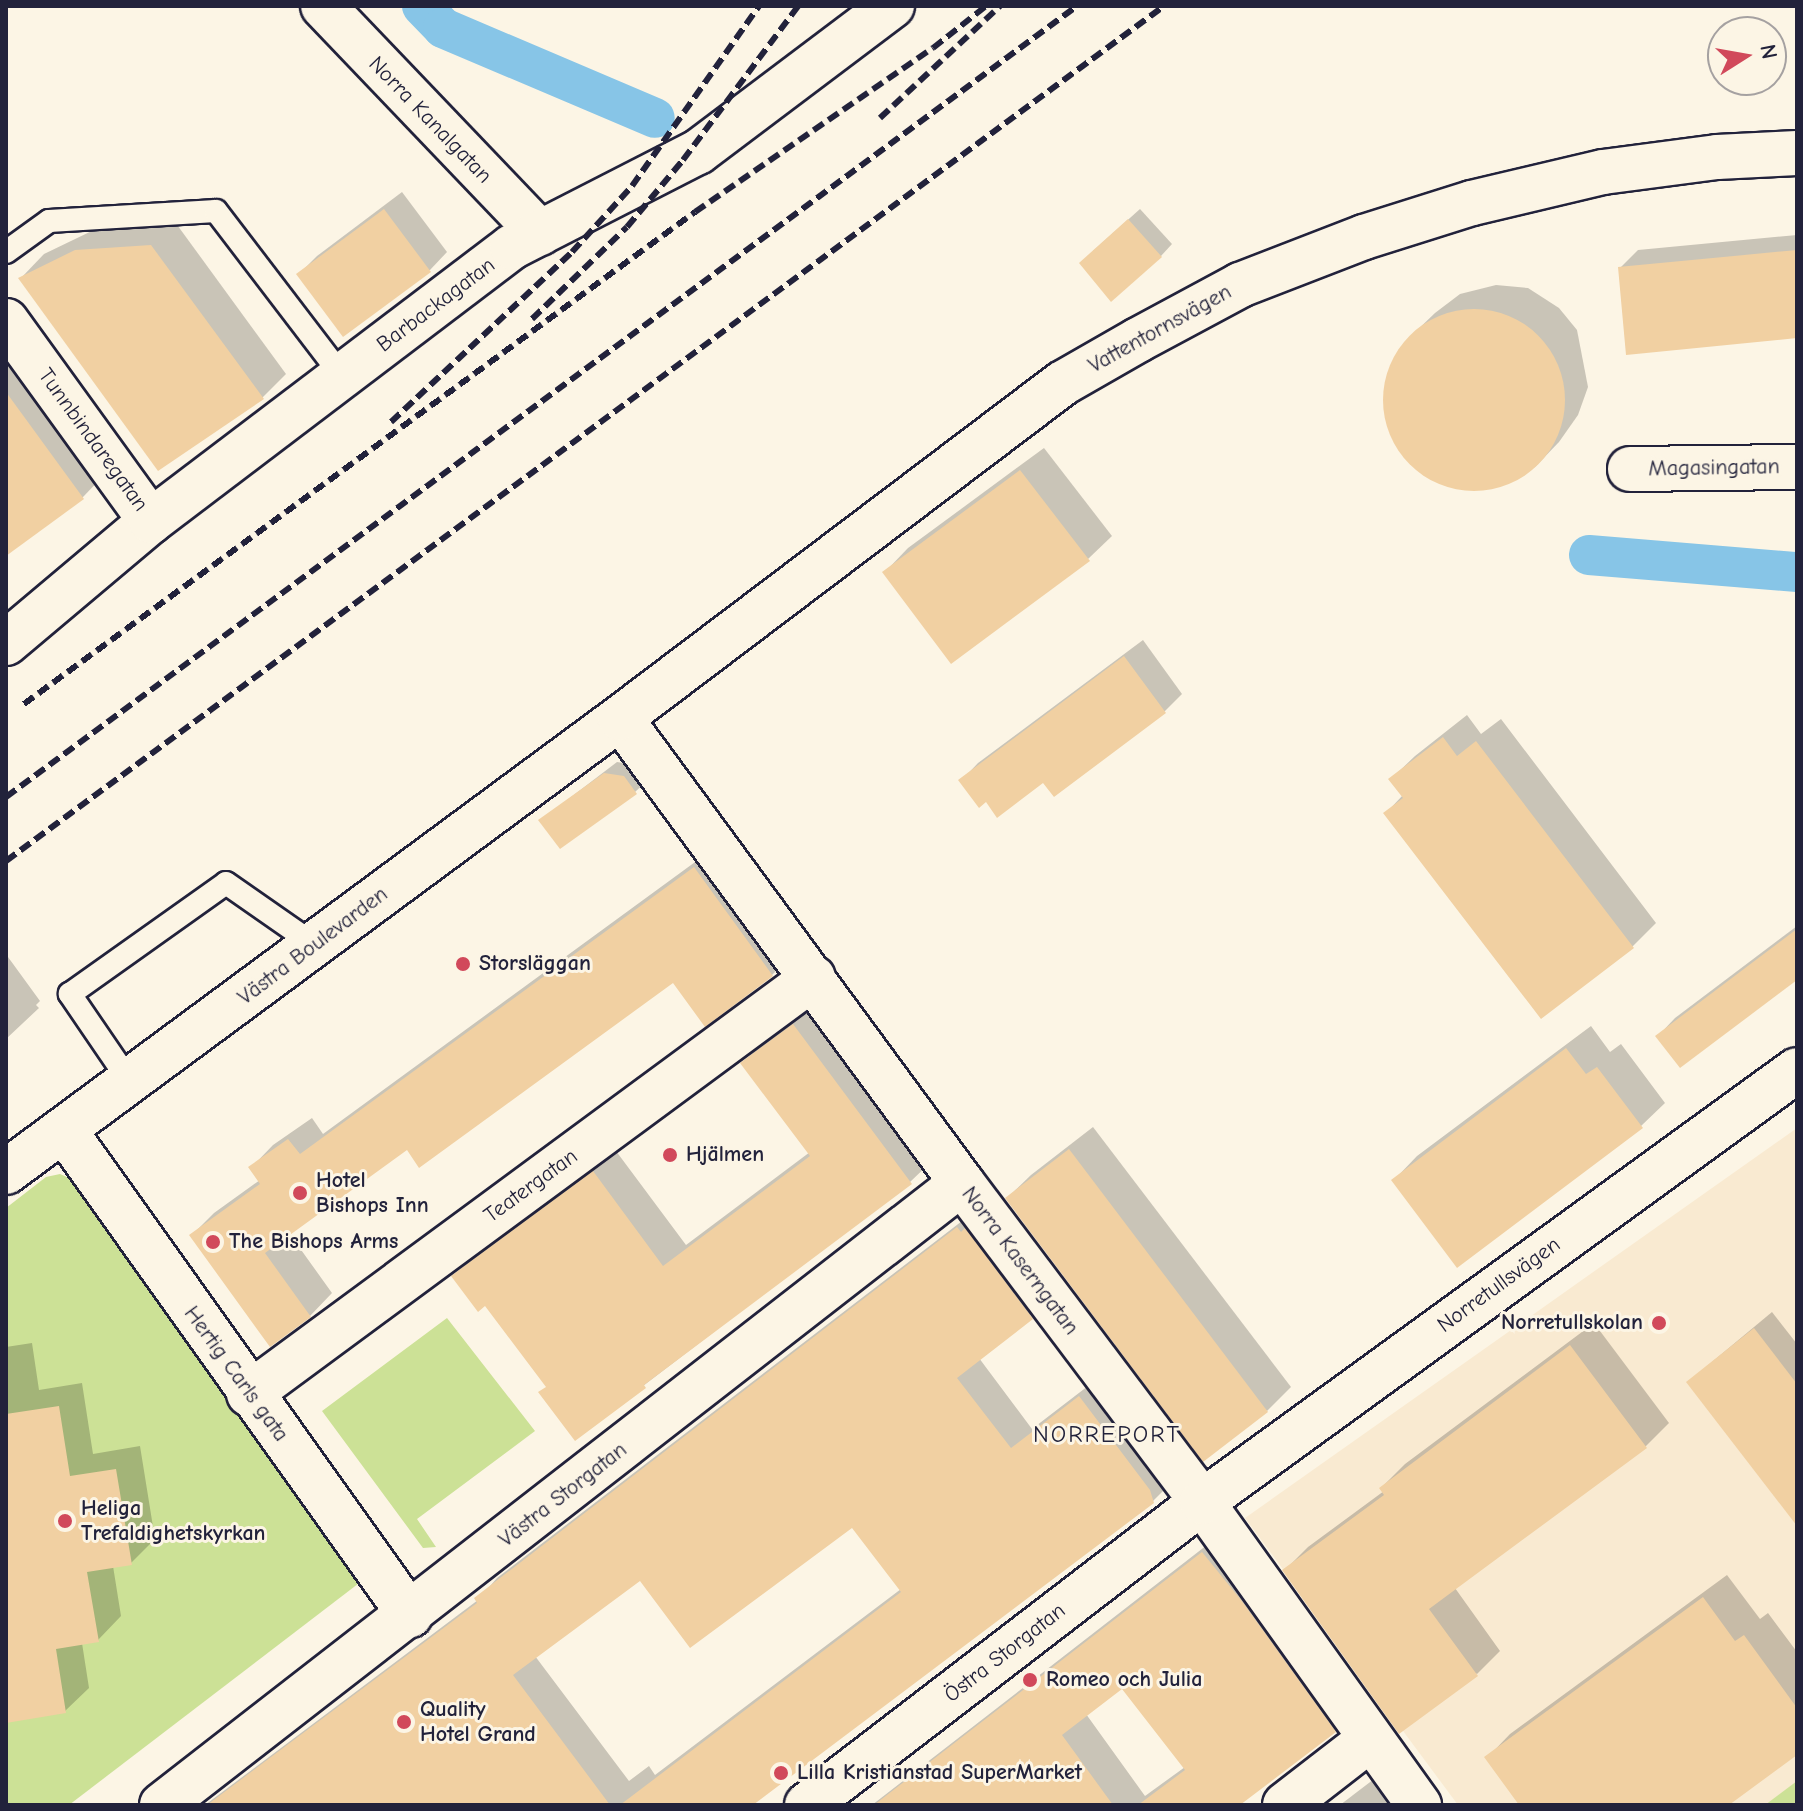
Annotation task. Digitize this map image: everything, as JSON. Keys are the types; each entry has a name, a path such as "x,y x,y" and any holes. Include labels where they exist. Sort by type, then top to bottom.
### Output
{"street":[{"name":"Norra Kanalgatan","path":"323,6 355,43 540,233"},
{"name":"Barbackagatan","path":"6,643 151,521 512,247 698,152 892,6"},
{"name":"Vattentornsvägen","path":"620,718 1063,383 1240,285 1364,237 1472,203 1603,172 1717,157 1797,153"},
{"name":"Tunnbindaregatan","path":"6,321 151,521"},
{"name":"Magasingatan","path":"1630,469 1797,467"},
{"name":"Västra Boulevarden","path":"6,1172 620,718"},
{"name":"Norra Kaserngatan","path":"620,718 962,1183 1202,1502 1419,1805"},
{"name":"Teatergatan","path":"249,1394 813,978"},
{"name":"Norretullsvägen","path":"1202,1502 1797,1070"},
{"name":"Hertig Carls gata","path":"64,1130 249,1394 410,1615"},
{"name":"Västra Storgatan","path":"162,1805 962,1183"},
{"name":"Östra Storgatan","path":"807,1805 1202,1502"},
{"path":"1285,1805 1370,1739"}],"lane":[{"path":"6,252 49,221 216,211 342,376"},
{"path":"130,1082 70,994 226,883 315,945"}],"shaded area":[{"name":"Norretullskolan","path":"1797,1128 1797,1786 1772,1805 1458,1805 1245,1518"}],"green space":[{"path":"60,1174 78,1182 367,1577 69,1805 6,1805 6,1208 46,1177"},
{"path":"447,1318 535,1431 417,1519 436,1547 423,1548 322,1411"},
{"path":"1797,1781 1797,1805 1765,1805"}],"building":[{"path":"384,209 431,272 343,337 296,274"},
{"path":"1128,219 1162,257 1111,302 1079,263"},
{"path":"151,245 264,399 158,471 18,278 75,250"},
{"path":"1797,250 1797,338 1626,355 1618,267"},
{"path":"1474,309 1509,316 1538,336 1558,365 1565,400 1558,435 1538,464 1509,484 1474,491 1439,484 1410,464 1390,435 1383,400 1390,365 1410,336 1439,316"},
{"path":"6,392 84,499 6,556"},
{"path":"1020,470 1090,561 951,664 882,572"},
{"path":"1124,656 1166,713 1054,797 1043,783 997,818 986,802 979,808 958,780"},
{"path":"1443,737 1457,756 1476,741 1634,948 1541,1019 1383,813 1403,798 1388,779"},
{"path":"604,773 624,776 637,794 560,849 538,820"},
{"path":"694,867 773,976 705,1027 673,983 419,1168 407,1150 265,1253 311,1317 270,1347 189,1235 260,1184 248,1167 288,1139 300,1154"},
{"path":"1797,929 1797,980 1680,1068 1655,1036"},
{"path":"793,1024 912,1184 644,1385 646,1388 575,1441 538,1392 546,1387 485,1306 478,1312 451,1276 593,1171 663,1266 810,1156 740,1063"},
{"path":"1566,1048 1586,1074 1597,1067 1643,1128 1457,1268 1391,1180"},
{"path":"1069,1149 1268,1412 1203,1462 1005,1198"},
{"path":"957,1227 961,1232 965,1228 1033,1319 957,1378 1011,1448 1079,1396 1150,1490 1154,1503 753,1805 620,1805 901,1592 852,1528 690,1648 640,1581 513,1675 610,1805 207,1805 477,1603 474,1598"},
{"path":"1754,1328 1797,1384 1797,1526 1686,1382"},
{"path":"1570,1345 1647,1448 1429,1609 1478,1676 1399,1734 1282,1570 1384,1495 1379,1488"},
{"name":"Heliga Trefaldighetskyrkan","path":"59,1406 70,1476 116,1469 132,1565 87,1572 99,1642 56,1649 66,1713 6,1723 6,1414"},
{"path":"1202,1552 1241,1600 1336,1732 1240,1805 1138,1805 1185,1770 1122,1689 1062,1735 1113,1805 874,1805"},
{"path":"1703,1597 1735,1641 1744,1635 1797,1708 1797,1755 1729,1805 1519,1805 1484,1757"}],"waterway":[{"path":"422,6 443,28 655,118"},
{"path":"1589,555 1797,572"}],"railway":[{"path":"391,422 572,252 632,186 759,6"},
{"path":"532,319 627,227 683,160 798,6"},
{"path":"24,704 695,212 933,48 986,6"},
{"path":"880,118 1000,6"},
{"path":"6,797 1077,6"},
{"path":"6,861 1164,6"}],"place":[{"name":"Storsläggan","path":"463,964"},
{"name":"Hjälmen","path":"670,1155"},
{"name":"Hotel Bishops Inn","path":"300,1193"},
{"name":"The Bishops Arms","path":"213,1242"},
{"name":"Norretullskolan","path":"1659,1323"},
{"name":"Heliga Trefaldighetskyrkan","path":"65,1521"},
{"name":"Romeo och Julia","path":"1030,1680"},
{"name":"Quality Hotel Grand","path":"404,1722"},
{"name":"Lilla Kristianstad SuperMarket","path":"781,1773"}],"district":[{"name":"NORREPORT","path":"1107,1435"}]}
